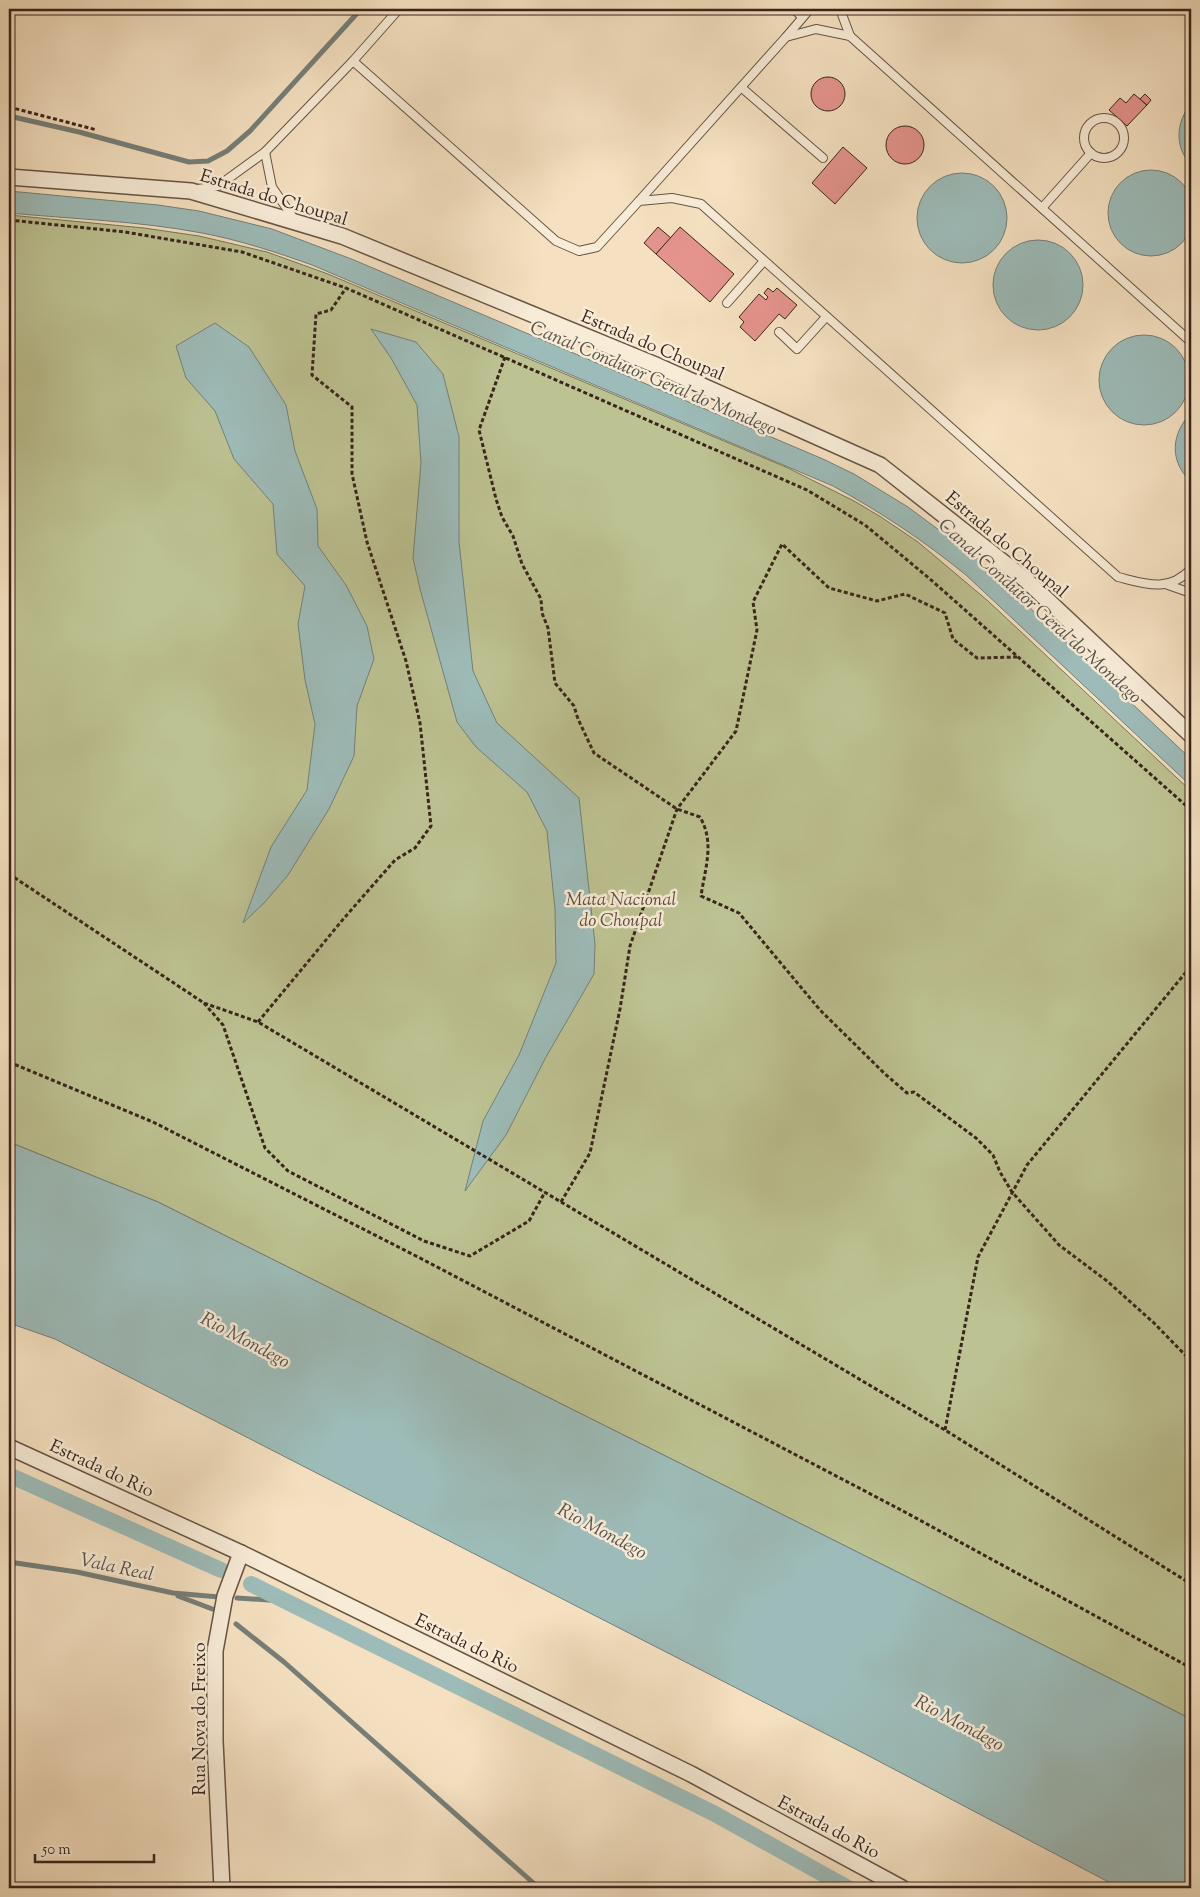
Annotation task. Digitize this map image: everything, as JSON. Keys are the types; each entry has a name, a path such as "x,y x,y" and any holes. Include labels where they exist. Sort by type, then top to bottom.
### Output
{"street":[{"name":"Estrada do Choupal","path":"9,177 191,191 342,236 658,366 880,465 1027,581 1191,735"},
{"name":"Estrada do Rio","path":"9,1446 241,1553 691,1774 902,1888"},
{"name":"Rua Nova do Freixo","path":"222,1888 215,1741 215,1651 225,1596 241,1553"}],"lane":[{"path":"191,191 218,186 265,152 399,9"},
{"path":"794,9 802,16"},
{"path":"353,60 556,241 579,251 597,247 742,88 810,9"},
{"path":"840,9 850,36 1191,342"},
{"path":"786,38 816,29 850,36"},
{"path":"742,88 823,158"},
{"path":"1097,118 1114,119 1124,133 1121,149 1115,155 1107,158 1098,158 1091,153 1085,147 1083,138 1085,130 1097,118"},
{"path":"265,152 272,187 295,221"},
{"path":"1042,208 1091,153"},
{"path":"639,201 672,198 700,204 1118,577 1150,585 1168,585 1191,593"},
{"path":"726,304 764,261"},
{"path":"778,332 797,349 826,317"},
{"path":"1168,585 1191,569"}],"path":[{"path":"9,107 97,130"},
{"path":"9,220 124,232 242,252 346,288 807,490 865,525 1191,810"},
{"path":"258,1022 395,860 415,848 431,826 420,723 408,670 367,542 352,474 352,407 312,375 316,314 331,310 346,288"},
{"path":"505,357 479,430 502,517 513,536 522,564 540,599 542,613 548,628 555,683 574,706 594,753 677,809 700,817 706,827 709,843 701,896 739,913 820,1010 907,1093 914,1092 976,1138 993,1155 1000,1172 1012,1192 1059,1245 1107,1281 1154,1323 1191,1361"},
{"path":"561,1202 590,1153 620,1009 630,946 677,809 736,731 757,630 753,602 782,544 828,588 877,601 905,594 944,613 953,639 978,658 1017,657"},
{"path":"9,874 204,1003 258,1022 945,1430 1191,1584"},
{"path":"945,1430 978,1256 1027,1165 1191,966"},
{"path":"204,1003 224,1025 265,1148 288,1171 424,1241 470,1256 529,1221 545,1192"},
{"path":"9,1062 153,1122 412,1254 903,1511 1191,1668"}],"green space":[{"name":"Mata Nacional do Choupal","path":"9,215 144,228 199,236 267,252 328,274 788,468 854,501 918,542 988,601 1191,791 1191,1719 158,1202 9,1142"}],"water":[{"path":"1191,104 1191,164 1182,150 1179,134 1182,118"},
{"path":"1151,170 1167,173 1175,177 1187,189 1191,197 1194,213 1191,229 1187,237 1175,249 1167,253 1151,256 1135,253 1127,249 1115,237 1111,229 1108,213 1111,197 1115,189 1127,177 1135,173"},
{"path":"962,173 979,176 994,186 1004,201 1007,218 1004,235 994,250 979,260 962,263 945,260 930,250 920,235 917,218 920,201 930,186 945,176"},
{"name":"Canal Condutor Geral do Mondego","path":"9,191 158,205 199,211 272,229 354,260 823,459 854,474 908,507 978,559 1191,759 1191,786 966,575 902,528 833,486 312,265 230,239 202,233 130,223 9,213"},
{"path":"1038,240 1055,243 1070,253 1080,268 1083,285 1080,302 1070,317 1055,327 1038,330 1021,327 1006,317 996,302 993,285 996,268 1006,253 1021,243"},
{"path":"215,323 249,347 286,405 295,451 317,509 318,546 346,585 367,626 374,659 357,706 354,756 329,809 288,875 265,902 243,923 271,847 307,790 315,724 305,680 298,624 305,586 277,554 273,504 234,459 215,411 186,378 176,346"},
{"path":"371,329 416,342 443,374 459,437 459,542 473,671 497,723 579,798 595,944 594,974 546,1057 506,1135 465,1191 483,1121 519,1055 556,963 555,909 547,831 527,792 476,747 457,722 413,558 421,463 417,405 391,358"},
{"path":"1144,335 1161,338 1176,348 1186,363 1189,380 1186,397 1176,412 1161,422 1144,425 1127,422 1112,412 1102,397 1099,380 1102,363 1112,348 1127,338"},
{"path":"1191,413 1191,482 1179,465 1175,448 1179,430"},
{"name":"Rio Mondego","path":"9,1142 158,1202 1191,1719 1191,1888 1120,1888 867,1755 55,1339 9,1323"}],"building":[{"path":"828,77 840,82 845,94 840,106 828,111 816,106 811,94 816,82"},
{"path":"1134,94 1147,105 1127,126 1109,110 1120,98 1126,103"},
{"path":"1145,94 1151,100 1147,105 1140,99"},
{"path":"905,126 912,127 918,132 923,138 923,152 918,158 912,163 905,164 898,163 892,158 887,152 886,145 887,138 892,132 898,127"},
{"path":"843,147 867,168 835,204 812,183"},
{"path":"658,227 671,238 656,254 644,243"},
{"path":"680,227 734,274 710,302 656,254"},
{"path":"768,288 773,292 777,288 797,305 785,319 779,314 755,341 740,327 744,322 739,317 759,294 766,300 768,297 764,293"}],"waterway":[{"path":"9,116 79,132 189,162 208,161 227,151 250,131 361,9"},
{"path":"9,1475 221,1570"},
{"name":"Vala Real","path":"9,1562 77,1572 173,1593 219,1597"},
{"path":"251,1584 715,1814 848,1888"},
{"path":"178,1596 215,1610"},
{"name":"Vala Real","path":"237,1598 284,1601"},
{"path":"236,1624 284,1662 539,1888"}]}
